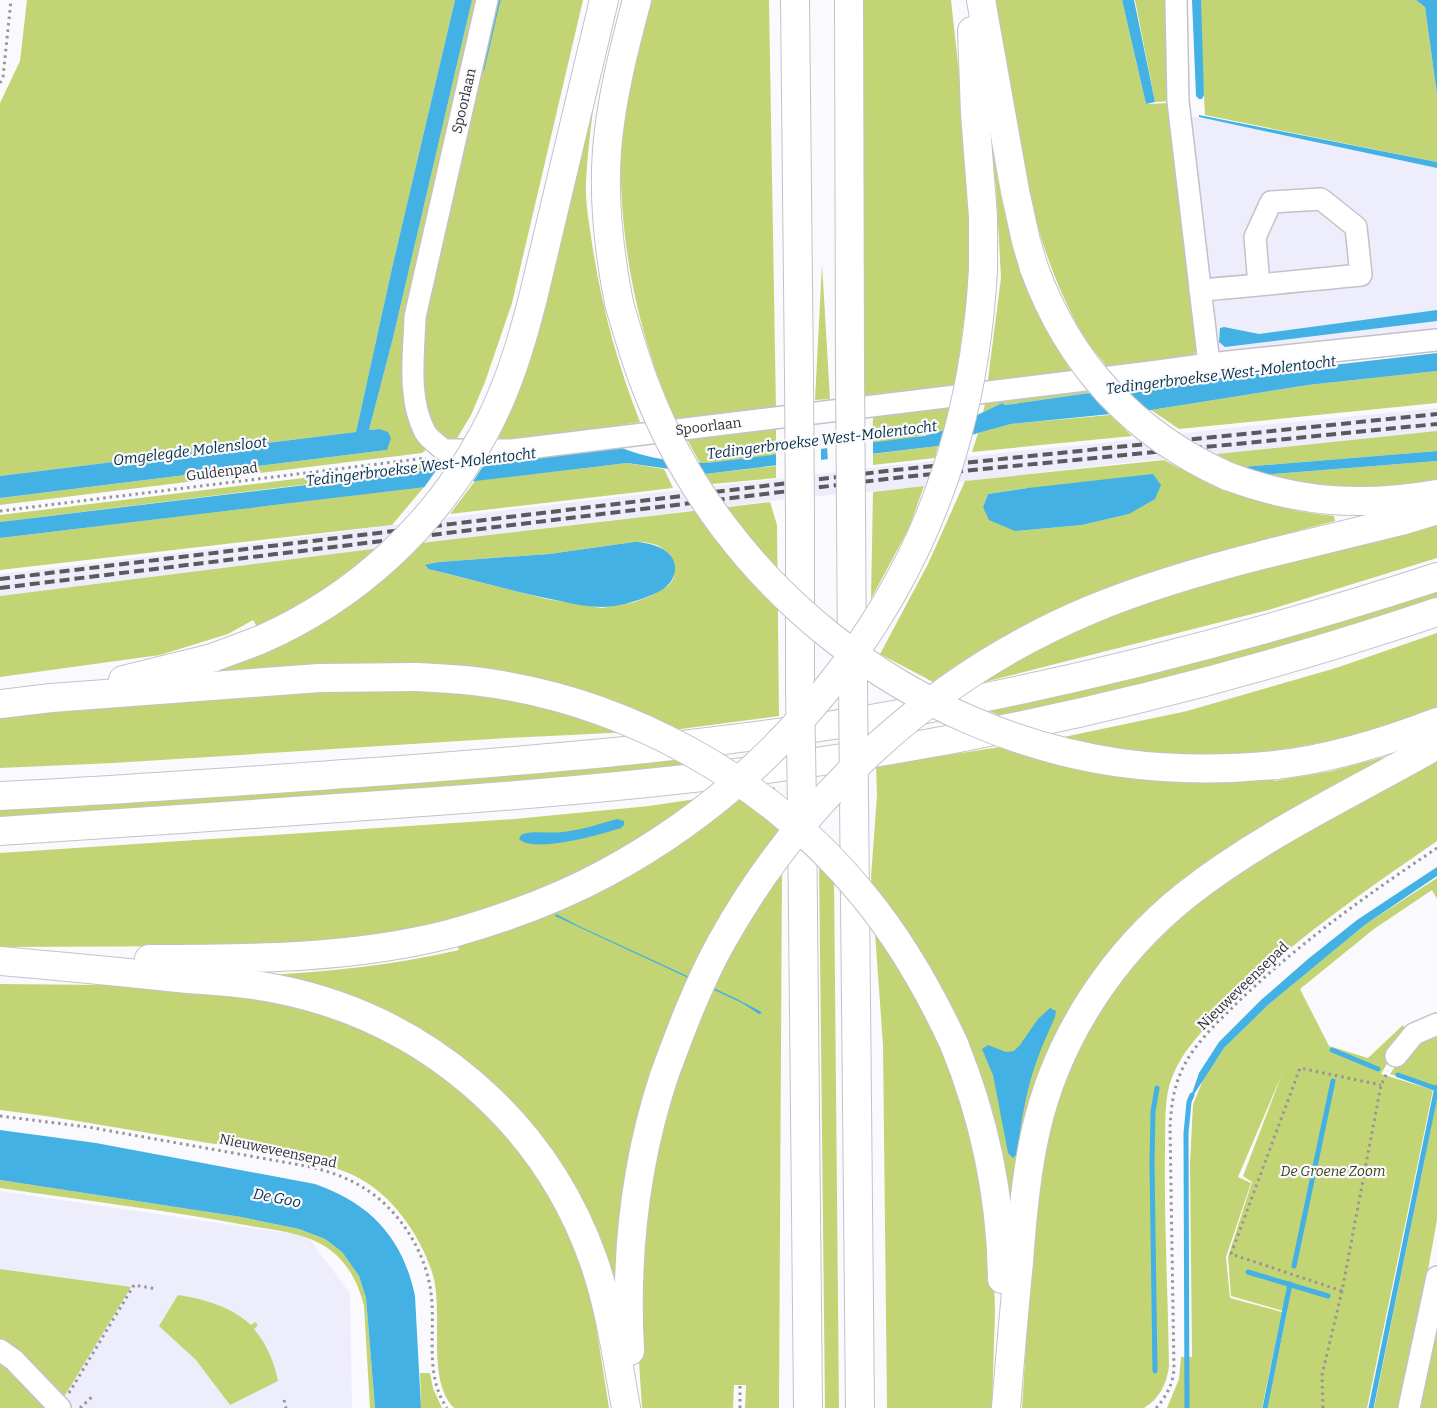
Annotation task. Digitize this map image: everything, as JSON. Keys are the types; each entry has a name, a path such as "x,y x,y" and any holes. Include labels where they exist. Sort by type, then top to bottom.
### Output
{"highway":[{"path":"51,698 204,660 260,640 305,618 349,589 386,558 433,510 460,474 489,424 513,369 534,298 604,0"},
{"path":"637,0 625,45 610,124 606,180 609,236 620,302 636,360 657,414 678,456 713,512 746,555 786,598 821,629 861,660 902,686 958,716 1049,748 1100,759 1145,766 1200,769 1276,765 1363,747 1437,722"},
{"path":"794,0 808,1408"},
{"path":"849,0 851,511 860,1408"},
{"path":"0,960 210,959 311,956 374,949 453,933 505,916 577,888 607,873 670,835 698,815 779,744 817,702 857,648 885,604 912,554 939,491 957,437 970,382 978,329 983,269 983,217 975,113 972,0"},
{"path":"980,0 1015,191 1034,268 1046,297 1074,349 1095,377 1116,400 1142,424 1195,460 1227,476 1254,486 1313,499 1370,502 1437,494"},
{"path":"632,1408 628,1321 633,1223 645,1148 664,1076 686,1017 712,960 741,908 767,870 807,818 852,770 883,741 940,695 979,668 1027,640 1071,618 1115,600 1222,566 1437,510"},
{"path":"0,796 403,770 621,752 749,737 862,720 1083,677 1193,650 1327,612 1437,577"},
{"path":"0,831 550,793 806,764 978,734 1126,702 1315,651 1437,612"},
{"path":"0,704 51,698 319,678 417,677 475,681 531,692 584,706 615,717 665,739 740,782 801,831 830,858 864,896 909,958 954,1044 970,1085 994,1179 1002,1250 1005,1408"},
{"path":"1005,1408 1025,1188 1036,1129 1053,1074 1065,1046 1098,989 1123,956 1161,917 1216,873 1280,833 1437,745"},
{"path":"0,786 75,792"},
{"path":"0,960 230,982 278,989 319,999 367,1016 417,1042 444,1060 486,1095 519,1130 540,1156 569,1206 586,1240 600,1281 611,1324 626,1408"}],"street":[{"name":"Spoorlaan","path":"487,0 415,317 413,365 416,405 425,433 444,450 512,450 1208,364 1437,340"},
{"path":"1176,0 1178,100 1208,364"},
{"path":"594,38 625,45"},
{"path":"1200,290 1259,285 1361,275 1356,227 1321,199 1271,202 1255,237 1259,285"},
{"path":"1396,1056 1414,1034 1437,1024"},
{"path":"1412,1403 1437,1276"},
{"path":"0,1350 14,1360 62,1404"}],"path":[{"path":"0,83 3,77 11,0"},
{"name":"Guldenpad","path":"0,511 430,457 444,450"},
{"name":"Nieuweveensepad","path":"1156,1408 1168,1390 1174,1369 1170,1128 1174,1094 1182,1071 1193,1052 1214,1027 1247,993 1286,958 1351,907 1437,848"},
{"path":"1323,1408 1322,1375 1342,1291 1381,1085 1300,1068 1231,1254 1342,1291"},
{"name":"Nieuweveensepad","path":"0,1116 104,1130 306,1166 340,1176 364,1188 381,1200 397,1218 413,1242 424,1264 432,1298 434,1377 447,1408"},
{"path":"62,1404 134,1285 157,1289"},
{"path":"740,1386 740,1408"},
{"path":"80,1408 94,1395"},
{"path":"284,1400 286,1408"}],"shaded area":[{"path":"1191,116 1437,164 1437,341 1211,358"},
{"path":"1437,408 1437,431 1106,465 888,490 797,498 0,596 0,574 243,545 498,511 1009,452"},
{"path":"0,1191 307,1236 350,1293 352,1408 0,1408"}],"green space":[{"path":"27,0 455,0 392,268 356,432 0,476 0,103 20,61"},
{"path":"472,0 482,0 405,382 407,416 413,430 427,449 422,453 0,505 0,498 387,450 379,429 369,430 393,338"},
{"path":"493,0 583,0 512,303 485,382 471,415 453,445 432,428 423,405 422,307"},
{"path":"649,0 769,0 776,411 675,420 653,364 639,314 630,271 622,206 620,155 620,138 628,86"},
{"path":"863,0 951,0 960,82 970,238 968,290 955,385 858,396"},
{"path":"996,0 1122,0 1146,104 1170,103 1196,351 1192,358 1107,367 1084,337 1064,299 1048,258 1035,216 1024,173 1007,86"},
{"path":"1135,0 1168,0 1172,101 1155,102"},
{"path":"1199,0 1416,0 1425,7 1437,95 1437,162 1205,115"},
{"path":"590,109 593,110 586,173 586,191 593,250 601,295 612,338 640,422 496,444 529,364 553,274"},
{"path":"990,152 993,152 998,183 1020,268 1043,322 1074,375 987,387 1001,278 996,187"},
{"path":"822,264 830,399 815,400"},
{"path":"1437,371 1437,403 1179,429 1151,410 1308,385"},
{"path":"1083,387 1088,393 1005,405 1002,403 983,412 986,400"},
{"path":"950,405 944,430 913,438 872,443 873,416"},
{"path":"1110,415 1132,436 972,452 978,433 1011,424"},
{"path":"776,425 776,455 707,463 700,463 683,432"},
{"path":"1437,431 1437,451 1242,467 1216,454"},
{"path":"938,446 935,458 873,465 873,454"},
{"path":"1164,460 1208,482 1238,494 1285,508 1334,516 1335,521 1178,565 1126,582 1075,602 1026,624 978,651 933,682 880,654 928,564 965,481","holes":["1028,488 1129,514 1082,525 1015,531 983,507 988,494"]},
{"path":"443,461 438,468 0,522 0,515"},
{"path":"1437,461 1437,487 1343,493 1261,475"},
{"path":"627,463 664,469 673,488 450,514 475,481"},
{"path":"776,466 776,478 712,484 705,474"},
{"path":"924,486 909,528 871,599 873,492"},
{"path":"424,487 392,525 0,570 0,538"},
{"path":"770,502 777,525 779,716 673,730 0,768 0,714 187,695 420,686 424,663 288,667 202,674 270,649 253,620 228,634 160,655 0,677 0,596 404,545","holes":["644,542 657,545 666,551 674,576 672,581 668,586 655,594 635,602 602,608 547,599 428,569 425,566 439,562 549,554"]},
{"path":"1437,523 1437,558 1268,610 973,685 1044,643 1173,590"},
{"path":"1437,586 1437,600 1279,650 1005,718 978,706"},
{"path":"1437,633 1437,710 1355,737 1272,751 1274,781 1332,771 1391,755 1244,845 1090,987 1013,1247 995,1122 965,1035 956,1069 993,1233 995,1312 992,1408 887,1408 883,1045 871,877 877,795 876,766 1059,738 1187,711 1336,668"},
{"path":"675,754 697,767 495,785 0,819 0,802"},
{"path":"1437,760 1437,841 1326,920 1247,985 1201,1032 1182,1057 1173,1075 1166,1103 1165,1122 1169,1366 1166,1379 1158,1396 1144,1408 1022,1408 1033,1231 1042,1163 1054,1110 1073,1060 1104,1004 1124,976 1173,923 1217,888 1269,854"},
{"path":"775,787 782,868 779,1408 745,1408 746,1385 734,1385 733,1408 642,1408 636,1316 645,1094 629,1159 620,1215 617,1265 618,1332 606,1283 470,1073 242,976 351,968 405,961 459,950 450,919 410,930 343,940 222,946 0,947 0,853 514,819 649,806"},
{"path":"819,859 834,876 839,1408 825,1408"},
{"name":"De Groene Zoom","path":"1437,878 1437,899 1432,890 1374,929 1300,989 1329,1046 1368,1058 1403,1025 1406,1031 1381,1074 1433,1090 1367,1408 1267,1408 1287,1312 1231,1296 1228,1257 1252,1182 1243,1176 1282,1074 1238,1177 1251,1183 1226,1257 1230,1298 1282,1312 1262,1408 1167,1408 1179,1379 1181,1357 1192,1357 1190,1164 1193,1104 1204,1078 1224,1048 1269,1004 1366,924"},
{"path":"0,984 105,985 256,997 331,1016 394,1043 449,1080 495,1122 529,1163 548,1193 565,1227 579,1262 593,1306 609,1408 454,1408 445,1395 440,1380 435,1288 432,1272 420,1243 391,1203 380,1192 353,1175 336,1168 279,1154 0,1110"},
{"path":"1437,1030 1437,1088 1390,1074 1405,1053"},
{"path":"1437,1098 1437,1220 1403,1408 1374,1408"},
{"path":"0,1180 241,1217 299,1229 325,1239 342,1252 359,1276 366,1298 375,1408 370,1408 362,1297 346,1265 326,1247 307,1238 276,1230 0,1188"},
{"path":"0,1269 131,1287 62,1400 6,1342 0,1339"},
{"path":"178,1295 217,1305 235,1313 251,1325 255,1322 258,1325 254,1329 263,1341 269,1354 278,1381 230,1405 196,1360 159,1326"},
{"path":"1437,1316 1437,1408 1420,1408"},
{"path":"0,1358 48,1408 0,1408"},
{"path":"420,1373 430,1373 433,1388 442,1408 421,1408"}],"water":[{"path":"455,0 472,0 393,338 369,430 379,429 388,432 391,438 387,450 0,498 0,476 356,432 392,268"},
{"path":"1122,0 1134,0 1155,102 1146,104"},
{"path":"1192,0 1201,0 1204,95 1202,99 1196,96"},
{"path":"1416,0 1437,0 1437,95 1425,7"},
{"path":"1199,115 1437,162 1437,168 1199,117"},
{"path":"1437,310 1437,321 1225,347 1219,342 1220,328 1224,327 1259,334"},
{"path":"1437,353 1437,371 1308,385 1151,410 1011,424 938,446 705,474 627,463 0,538 0,522 619,447 662,459 707,463 924,436 948,429 1002,403 1005,405 1089,393"},
{"path":"1437,451 1437,461 1261,475 1242,467"},
{"path":"1153,474 1161,485 1155,499 1129,514 1082,525 1015,531 989,520 983,507 988,494"},
{"path":"634,542 656,546 669,554 675,567 674,575 667,586 657,593 614,606 586,606 544,598 428,569 425,565 439,562 549,554"},
{"path":"617,819 624,821 624,825 621,828 568,841 539,844 527,843 519,839 521,835 525,834 570,831"},
{"path":"1437,867 1437,876 1366,924 1269,1004 1224,1048 1189,1102 1199,1073 1219,1042 1261,1000 1357,920"},
{"path":"556,914 735,998 762,1013 759,1014 742,1003 555,916"},
{"path":"1050,1008 1056,1011 1055,1017 1033,1071 1024,1106 1017,1154 1013,1158 1008,1153 993,1075 982,1049 988,1045 1006,1052 1014,1051 1038,1019"},
{"name":"De Goo","path":"0,1130 96,1143 315,1184 352,1201 368,1212 393,1240 410,1275 415,1296 421,1408 375,1408 366,1298 359,1276 342,1252 325,1239 299,1229 241,1217 0,1180"}],"pier":[{"path":"873,441 873,456 828,462 827,446"},
{"path":"821,447 821,463 776,468 776,452"},
{"path":"487,460 472,483 423,489 440,465"}],"waterway":[{"path":"482,69 498,0"},
{"path":"1332,1050 1378,1069"},
{"path":"1398,1075 1437,1089"},
{"path":"1294,1266 1333,1081"},
{"path":"1371,1408 1437,1087"},
{"path":"1155,1371 1152,1162 1153,1112 1157,1088"},
{"path":"1187,1408 1186,1133 1189,1102 1192,1095"},
{"path":"1248,1272 1328,1296"},
{"path":"1265,1408 1290,1284"}],"railway":[{"path":"0,579 895,470 1437,414"},
{"path":"0,588 903,477 1437,424"}],"water label":[{"name":"Tedingerbroekse West-Molentocht","path":"1221,375"},
{"name":"Tedingerbroekse West-Molentocht","path":"822,440"},
{"name":"Omgelegde Molensloot","path":"190,451"},
{"name":"Tedingerbroekse West-Molentocht","path":"421,467"}]}
